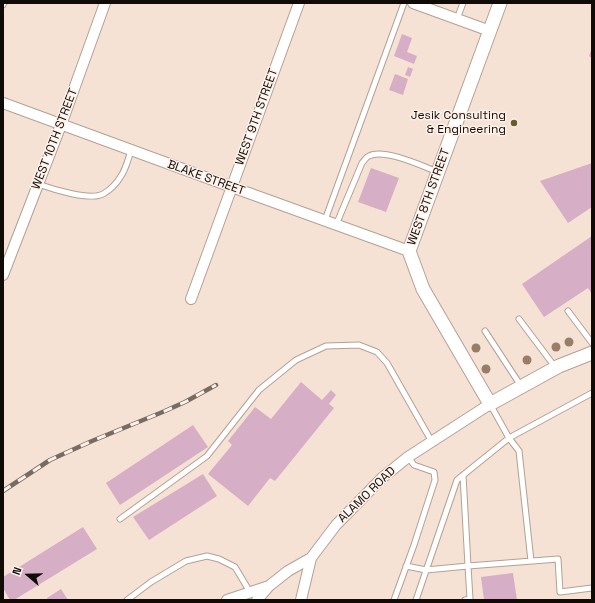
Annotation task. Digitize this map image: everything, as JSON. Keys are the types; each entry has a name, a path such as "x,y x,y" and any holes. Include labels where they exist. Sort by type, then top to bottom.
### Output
{"street":[{"name":"WEST 10TH STREET","path":"3,275 105,3"},
{"name":"WEST 9TH STREET","path":"191,299 299,3"},
{"path":"413,3 490,31"},
{"name":"WEST 8TH STREET","path":"490,404 423,289 409,251 500,3"},
{"name":"BLAKE STREET","path":"3,103 131,151 409,251"},
{"path":"490,404 556,368 592,353"},
{"name":"ALAMO ROAD","path":"254,596 311,558 336,525 382,478 408,457 490,404"},
{"path":"301,600 311,558"},
{"path":"227,600 254,596"}],"lane":[{"path":"325,220 404,3"},
{"path":"458,19 463,3"},
{"path":"38,184 58,191 86,196 93,197 103,194 122,176 131,151"},
{"path":"336,225 362,163 369,156 383,154 392,155 438,172"},
{"path":"568,311 592,343"},
{"path":"519,319 556,368"},
{"path":"485,331 521,387"},
{"path":"120,519 207,456 259,390 296,360 326,346 359,345 377,352 387,363 432,442"},
{"path":"416,600 458,480 510,438 592,393"},
{"path":"490,404 519,451 531,561"},
{"path":"394,600 435,480 434,472 414,465 408,457"},
{"path":"463,475 470,599 465,600"},
{"path":"127,600 151,582 186,561 207,556 219,559 235,567 254,596"},
{"path":"406,566 426,570 558,559 560,592 592,588"}],"building":[{"path":"402,34 412,38 407,52 417,56 414,64 394,56"},
{"path":"592,48 592,58 589,56"},
{"path":"408,67 413,69 410,77 405,75"},
{"path":"395,74 408,79 403,95 389,90"},
{"path":"592,163 592,207 568,223 540,181"},
{"path":"371,168 399,178 386,212 358,202"},
{"path":"592,236 592,294 588,288 544,317 522,284"},
{"path":"301,382 322,400 331,390 336,395 329,404 334,408 275,481 270,478 248,506 208,474 232,445 228,441 255,407 271,419"},
{"path":"193,425 208,447 120,505 106,483"},
{"path":"203,474 217,496 149,540 133,517"},
{"path":"83,527 97,549 14,600 10,600 3,588 3,577"},
{"path":"513,573 517,600 484,600 481,577"},
{"path":"61,589 68,600 48,600 47,598"}],"railway":[{"path":"3,491 50,460 185,402 216,385"}],"place":[{"name":"Jesik Consulting & Engineering","path":"514,123"}]}
